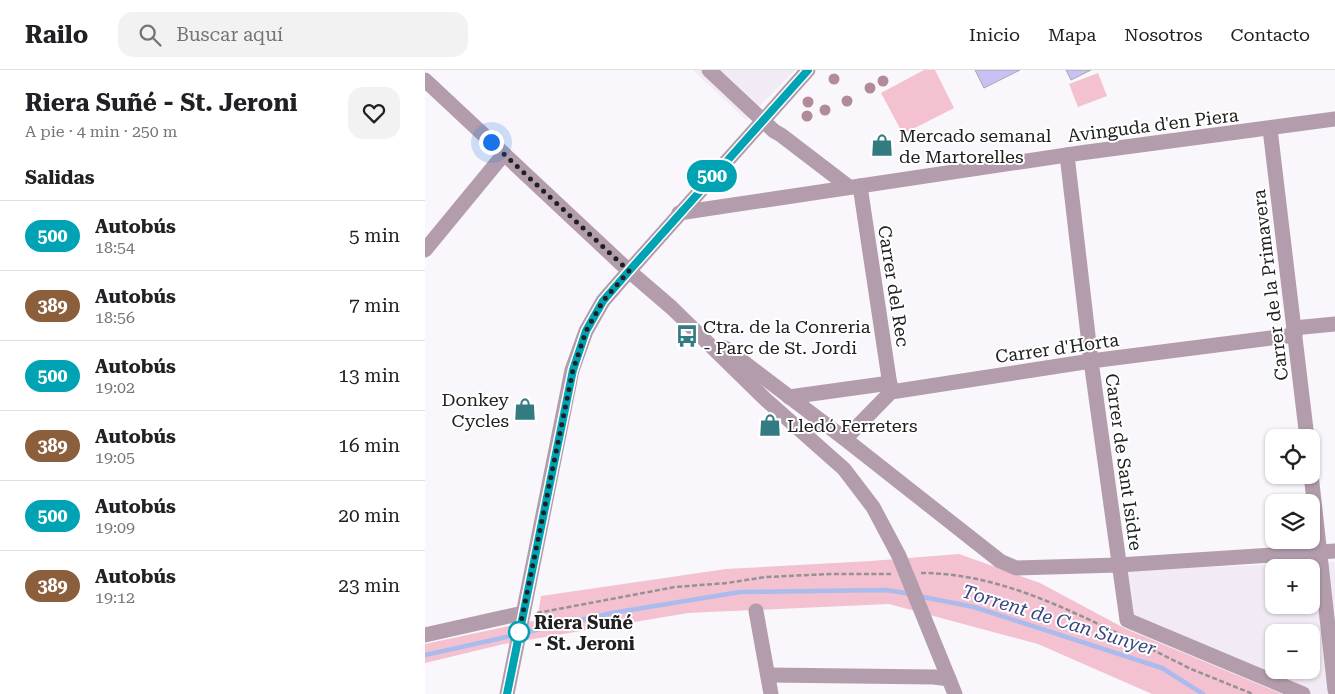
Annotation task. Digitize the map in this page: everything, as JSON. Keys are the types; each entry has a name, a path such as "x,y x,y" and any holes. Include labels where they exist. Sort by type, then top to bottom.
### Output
{"street":[{"path":"709,70 762,121 855,186"},
{"path":"507,694 573,370 586,331 603,301 679,213 808,70"},
{"path":"425,80 629,271 672,308 1000,561 1016,568 1119,565 1328,552"},
{"name":"Avinguda d'en Piera","path":"679,213 1067,155 1335,119"},
{"name":"Carrer de la Primavera","path":"1270,129 1306,429"},
{"path":"425,250 504,154"},
{"name":"Carrer de Sant Isidre","path":"1067,155 1091,361 1127,620 1303,694"},
{"name":"Carrer del Rec","path":"855,186 891,388"},
{"path":"672,308 764,398 844,469 873,506 899,556 955,694"},
{"name":"Carrer d'Horta","path":"789,397 891,388 1295,332 1335,324"},
{"path":"845,440 891,388"},
{"path":"1313,484 1328,552 1335,690"},
{"path":"757,611 771,694"},
{"path":"425,635 523,617"},
{"path":"767,675 934,677 949,679"}],"path":[{"path":"915,574 933,573 967,577 1008,586 1059,604 1121,634"},
{"path":"523,617 675,586 766,577 831,574 897,574"},
{"path":"1129,639 1191,669 1253,694"}],"shaded area":[{"path":"693,70 795,70 746,120"},
{"path":"924,70 935,70 954,108 903,134 881,93"},
{"path":"1098,73 1107,96 1078,107 1069,84"},
{"path":"959,554 1040,583 1126,629 1282,694 1152,694 1038,644 889,604 688,613 504,644 425,663 425,644 537,620 541,596 726,569"},
{"path":"1335,562 1335,694 1282,694 1126,629 1112,571 1265,565 1265,614 1320,614 1320,563"}],"building":[{"path":"975,70 1020,70 984,88"},
{"path":"1066,70 1091,70 1071,80"}],"waterway":[{"name":"Torrent de Can Sunyer","path":"523,633 612,613 740,592 886,590 911,594"},
{"name":"Torrent de Can Sunyer","path":"918,596 974,607 1162,668 1203,694"},
{"name":"Torrent de Can Sunyer","path":"425,655 515,635"}],"bus line":[{"name":"500","path":"507,694 573,370 586,331 603,301 679,213 808,70"}],"place":[{"name":"Mercado semanal de Martorelles","path":"882,145"},
{"name":"Ctra. de la Conreria - Parc de St. Jordi","path":"687,336"},
{"name":"Donkey Cycles","path":"525,409"},
{"name":"Lledó Ferreters","path":"770,425"},
{"name":"Riera Suñé - St. Jeroni","path":"519,632"}],"route":[{"path":"491,142 629,271 603,301 586,331 573,370 519,632"}]}
